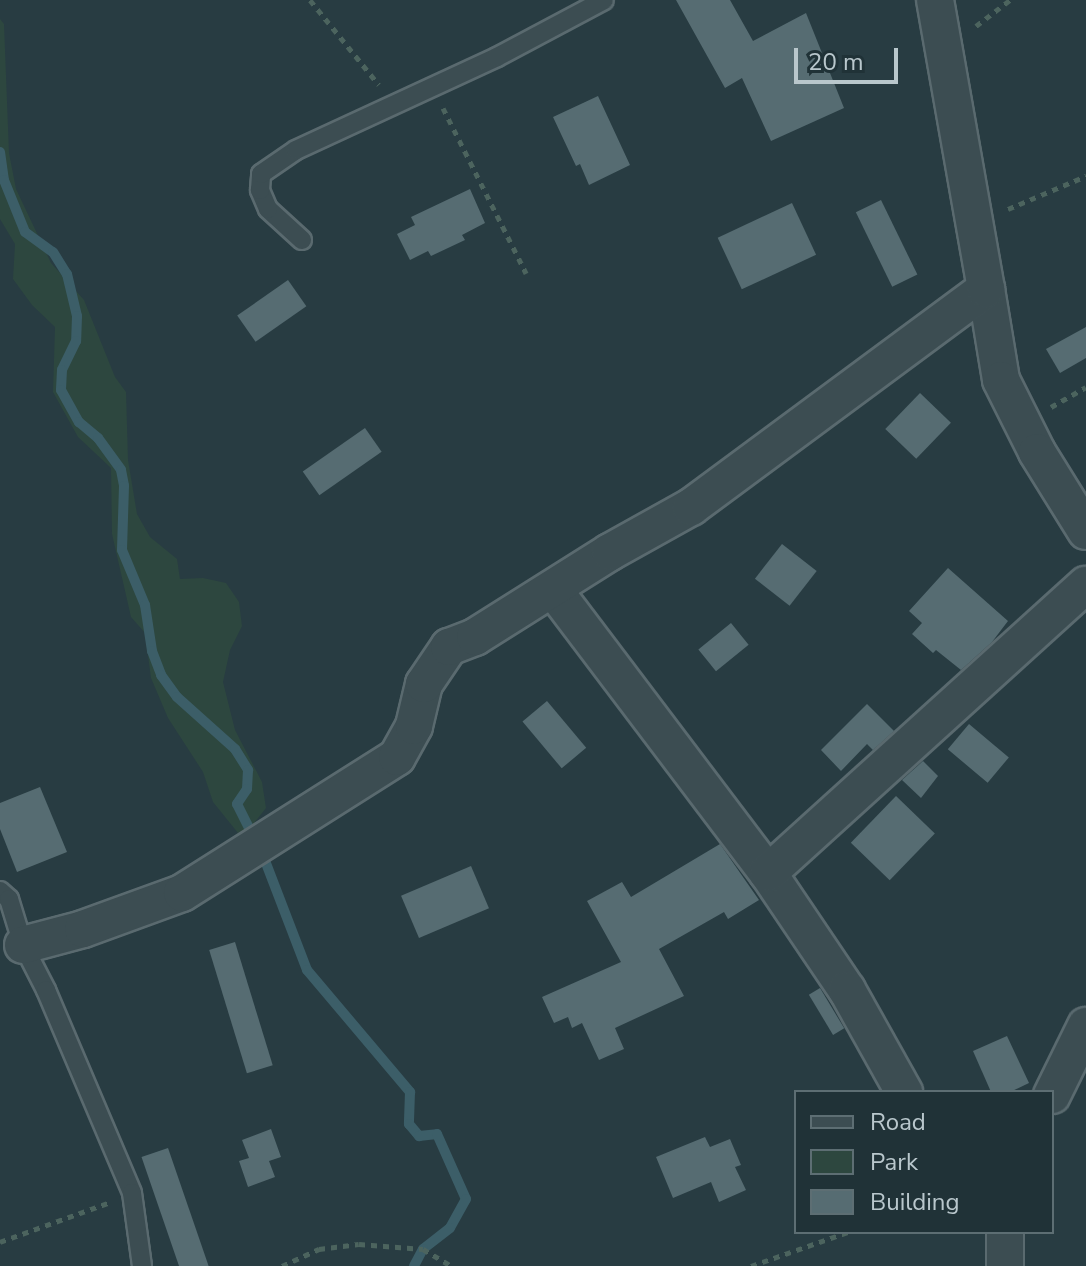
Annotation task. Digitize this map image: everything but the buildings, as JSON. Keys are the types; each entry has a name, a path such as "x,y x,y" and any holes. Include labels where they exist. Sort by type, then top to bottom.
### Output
{"street":[{"path":"935,0 1001,380 1037,452 1086,531"},
{"path":"23,945 83,929 168,898 210,876 397,757 414,726 424,684 449,647 475,637 610,552 691,507 986,289"},
{"path":"768,873 1086,585"},
{"path":"553,589 768,873 847,990 903,1090"},
{"path":"1054,1091 1086,1026"},
{"path":"1005,1234 1005,1266"}],"lane":[{"path":"302,240 268,209 260,190 261,174 296,150 497,57 604,0"},
{"path":"0,891 9,899 23,945 46,990 132,1193 142,1266"}],"path":[{"path":"310,0 380,87 397,102"},
{"path":"432,85 526,273"},
{"path":"974,223 1086,176"},
{"path":"0,1242 132,1193"},
{"path":"751,1266 842,1234"},
{"path":"282,1266 319,1249 359,1244 423,1249 451,1266"}],"green space":[{"path":"0,19 4,24 9,153 16,189 51,263 84,300 115,377 126,392 128,460 137,514 150,537 177,559 180,579 203,578 226,583 239,602 242,626 230,650 223,682 235,730 262,782 266,808 250,828 238,833 213,802 203,772 168,718 151,678 145,633 131,617 112,534 111,468 78,437 53,392 55,327 32,305 13,279 15,244 0,219"}],"waterway":[{"path":"0,152 4,180 25,232 53,252 67,274 77,316 76,341 62,370 61,390 79,422 98,438 121,470 124,486 122,550 145,605 152,651 161,675 177,697 235,749 248,770 247,789 237,804 264,858 307,970 410,1092 409,1124 419,1136 437,1134 466,1199 450,1228 423,1249 414,1266"}]}
